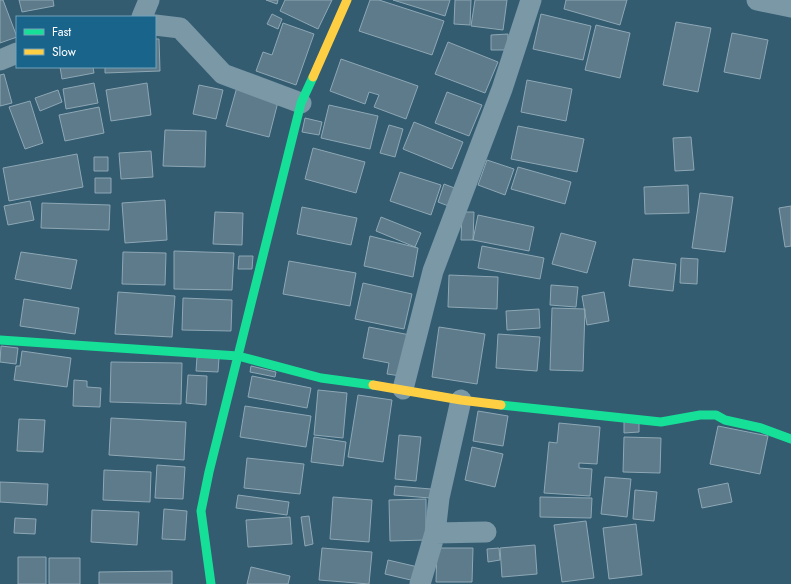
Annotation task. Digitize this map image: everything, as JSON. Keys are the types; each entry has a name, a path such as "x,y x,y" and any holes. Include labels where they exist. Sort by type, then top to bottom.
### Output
{"street":[{"path":"142,16 149,0"},
{"path":"211,584 201,511 301,103 347,0"},
{"path":"403,389 433,271 502,89 531,0"},
{"path":"757,0 791,7"},
{"path":"156,25 180,28 223,74 301,103"},
{"path":"0,60 16,53"},
{"path":"0,340 238,356 321,378 403,389 461,400 662,422 700,415 716,415 725,420 761,428 791,439"},
{"path":"420,584 435,533 439,498 461,400"},
{"path":"435,533 486,532"}],"building":[{"path":"0,0 3,0 16,37 0,43"},
{"path":"19,0 53,0 54,6 22,12"},
{"path":"266,0 278,0 277,4"},
{"path":"285,0 332,0 318,29 280,11"},
{"path":"370,0 379,0 444,21 432,55 359,31"},
{"path":"393,0 450,0 445,16"},
{"path":"455,0 471,0 470,25 454,24"},
{"path":"475,0 507,0 503,30 471,26"},
{"path":"566,0 627,0 620,25 564,9"},
{"path":"272,14 282,19 278,29 267,24"},
{"path":"541,14 591,26 583,60 533,49"},
{"path":"676,22 711,28 698,92 663,85"},
{"path":"283,23 314,34 296,85 256,71 263,52 272,55"},
{"path":"596,25 630,33 620,78 585,70"},
{"path":"732,33 768,40 760,79 724,72"},
{"path":"508,34 508,50 491,50 491,35"},
{"path":"156,39 159,39 160,71 105,73 105,68 156,68"},
{"path":"448,42 498,62 485,93 435,74"},
{"path":"341,59 418,86 406,119 374,107 379,95 369,92 365,104 330,91"},
{"path":"60,68 93,68 94,73 62,79"},
{"path":"4,74 12,103 0,106 0,75"},
{"path":"527,80 572,89 566,121 521,112"},
{"path":"94,83 98,103 66,109 63,89"},
{"path":"147,83 151,115 111,121 106,90"},
{"path":"199,85 223,90 216,119 193,114"},
{"path":"237,87 279,98 269,137 226,126"},
{"path":"58,90 62,102 40,111 35,98"},
{"path":"447,92 482,105 469,136 435,123"},
{"path":"30,101 43,143 25,149 9,107"},
{"path":"329,105 378,116 370,149 321,138"},
{"path":"99,107 104,133 65,141 59,115"},
{"path":"305,118 322,122 319,135 302,132"},
{"path":"414,122 463,142 452,169 403,149"},
{"path":"389,125 403,129 395,157 380,153"},
{"path":"518,126 584,139 577,172 511,159"},
{"path":"165,130 206,131 205,167 163,166"},
{"path":"691,137 694,170 675,171 673,138"},
{"path":"313,148 365,162 356,193 305,179"},
{"path":"151,151 153,177 121,179 119,153"},
{"path":"77,154 83,187 9,201 3,168"},
{"path":"94,157 108,157 108,171 94,171"},
{"path":"487,160 514,169 505,195 478,185"},
{"path":"518,167 571,182 565,204 511,189"},
{"path":"400,172 441,185 431,215 390,201"},
{"path":"95,178 111,178 111,193 95,193"},
{"path":"444,184 457,189 451,207 438,202"},
{"path":"688,185 689,213 645,214 644,187"},
{"path":"700,193 733,197 725,252 692,248"},
{"path":"165,200 167,240 125,243 122,203"},
{"path":"30,201 34,220 8,225 4,206"},
{"path":"42,203 110,205 109,230 41,228"},
{"path":"791,206 791,246 785,247 779,208"},
{"path":"302,207 357,218 351,245 297,234"},
{"path":"215,212 243,213 242,245 213,244"},
{"path":"462,212 474,212 473,240 461,240"},
{"path":"478,215 534,227 529,251 473,240"},
{"path":"381,217 421,233 415,247 376,231"},
{"path":"561,233 596,242 587,273 552,264"},
{"path":"370,236 418,248 413,277 364,266"},
{"path":"482,246 544,258 540,279 478,268"},
{"path":"174,251 234,253 232,290 174,289"},
{"path":"21,252 77,260 71,289 15,279"},
{"path":"123,252 166,253 165,285 122,284"},
{"path":"239,256 253,256 252,269 238,269"},
{"path":"681,258 698,259 697,284 680,283"},
{"path":"633,259 676,264 673,291 629,286"},
{"path":"289,261 356,273 350,306 283,294"},
{"path":"449,275 498,277 497,309 448,307"},
{"path":"363,283 412,294 404,329 355,319"},
{"path":"551,285 578,287 576,307 550,305"},
{"path":"118,292 175,296 172,337 115,334"},
{"path":"604,292 609,321 587,325 582,296"},
{"path":"183,298 232,300 231,331 182,330"},
{"path":"24,299 79,308 75,334 20,326"},
{"path":"552,308 585,309 583,371 550,370"},
{"path":"539,309 540,328 507,330 506,311"},
{"path":"369,327 410,335 401,376 387,374 389,363 363,358"},
{"path":"439,327 485,334 477,384 432,377"},
{"path":"498,334 540,337 537,371 496,368"},
{"path":"1,346 18,348 16,364 0,362"},
{"path":"22,351 71,358 67,387 14,380 16,366 20,366"},
{"path":"197,357 219,358 218,372 196,371"},
{"path":"111,362 182,363 181,404 110,402"},
{"path":"251,366 276,372 275,377 250,372"},
{"path":"188,375 207,376 206,405 186,403"},
{"path":"252,376 311,388 307,408 248,397"},
{"path":"74,380 87,381 87,387 101,388 100,407 73,406"},
{"path":"318,390 347,393 343,438 314,435"},
{"path":"358,395 392,400 383,462 348,457"},
{"path":"245,406 311,416 306,447 240,437"},
{"path":"478,411 508,416 503,446 473,441"},
{"path":"111,418 186,422 184,460 109,455"},
{"path":"19,419 45,420 43,452 17,451"},
{"path":"639,420 639,432 624,433 624,421"},
{"path":"559,423 600,427 597,464 579,463 579,468 592,469 590,496 544,493 549,442 557,443"},
{"path":"718,426 768,436 760,474 710,464"},
{"path":"399,435 421,437 416,481 395,479"},
{"path":"314,437 346,442 343,466 311,462"},
{"path":"624,437 661,438 660,473 623,472"},
{"path":"472,447 503,454 495,487 465,480"},
{"path":"247,458 304,464 300,494 244,488"},
{"path":"157,465 185,467 183,499 155,498"},
{"path":"104,470 151,472 150,502 103,500"},
{"path":"605,477 631,479 627,517 601,514"},
{"path":"0,482 48,484 47,505 0,502"},
{"path":"728,483 732,502 702,508 698,489"},
{"path":"395,486 431,489 430,498 394,495"},
{"path":"635,490 657,492 654,521 633,519"},
{"path":"238,495 289,502 287,515 236,508"},
{"path":"333,497 372,500 369,542 330,539"},
{"path":"540,497 592,498 591,518 540,517"},
{"path":"426,499 426,540 390,541 389,500"},
{"path":"164,509 187,511 185,540 162,539"},
{"path":"92,510 139,512 137,545 91,542"},
{"path":"309,516 313,544 305,546 301,517"},
{"path":"290,517 292,544 248,547 246,520"},
{"path":"15,518 36,519 35,534 14,533"},
{"path":"586,521 594,578 562,582 554,525"},
{"path":"636,524 642,575 609,579 603,528"},
{"path":"535,545 537,574 502,577 500,548"},
{"path":"322,548 372,552 369,584 319,580"},
{"path":"437,548 473,548 472,582 436,582"},
{"path":"499,548 500,560 488,562 487,549"},
{"path":"18,557 46,557 46,584 18,584"},
{"path":"49,558 80,558 80,584 49,584"},
{"path":"388,560 418,567 415,581 385,574"},
{"path":"251,567 290,576 288,584 247,584"},
{"path":"172,571 172,584 99,584 99,572"}],"traffic: fast":[{"path":"211,584 201,511 209,472 301,103 313,77"},
{"path":"0,340 238,356 321,378 373,385"},
{"path":"501,405 661,422 700,415 716,415 725,420 761,428 791,439"}],"traffic: slow":[{"path":"313,77 347,0"},
{"path":"373,385 461,400 501,405"}]}
